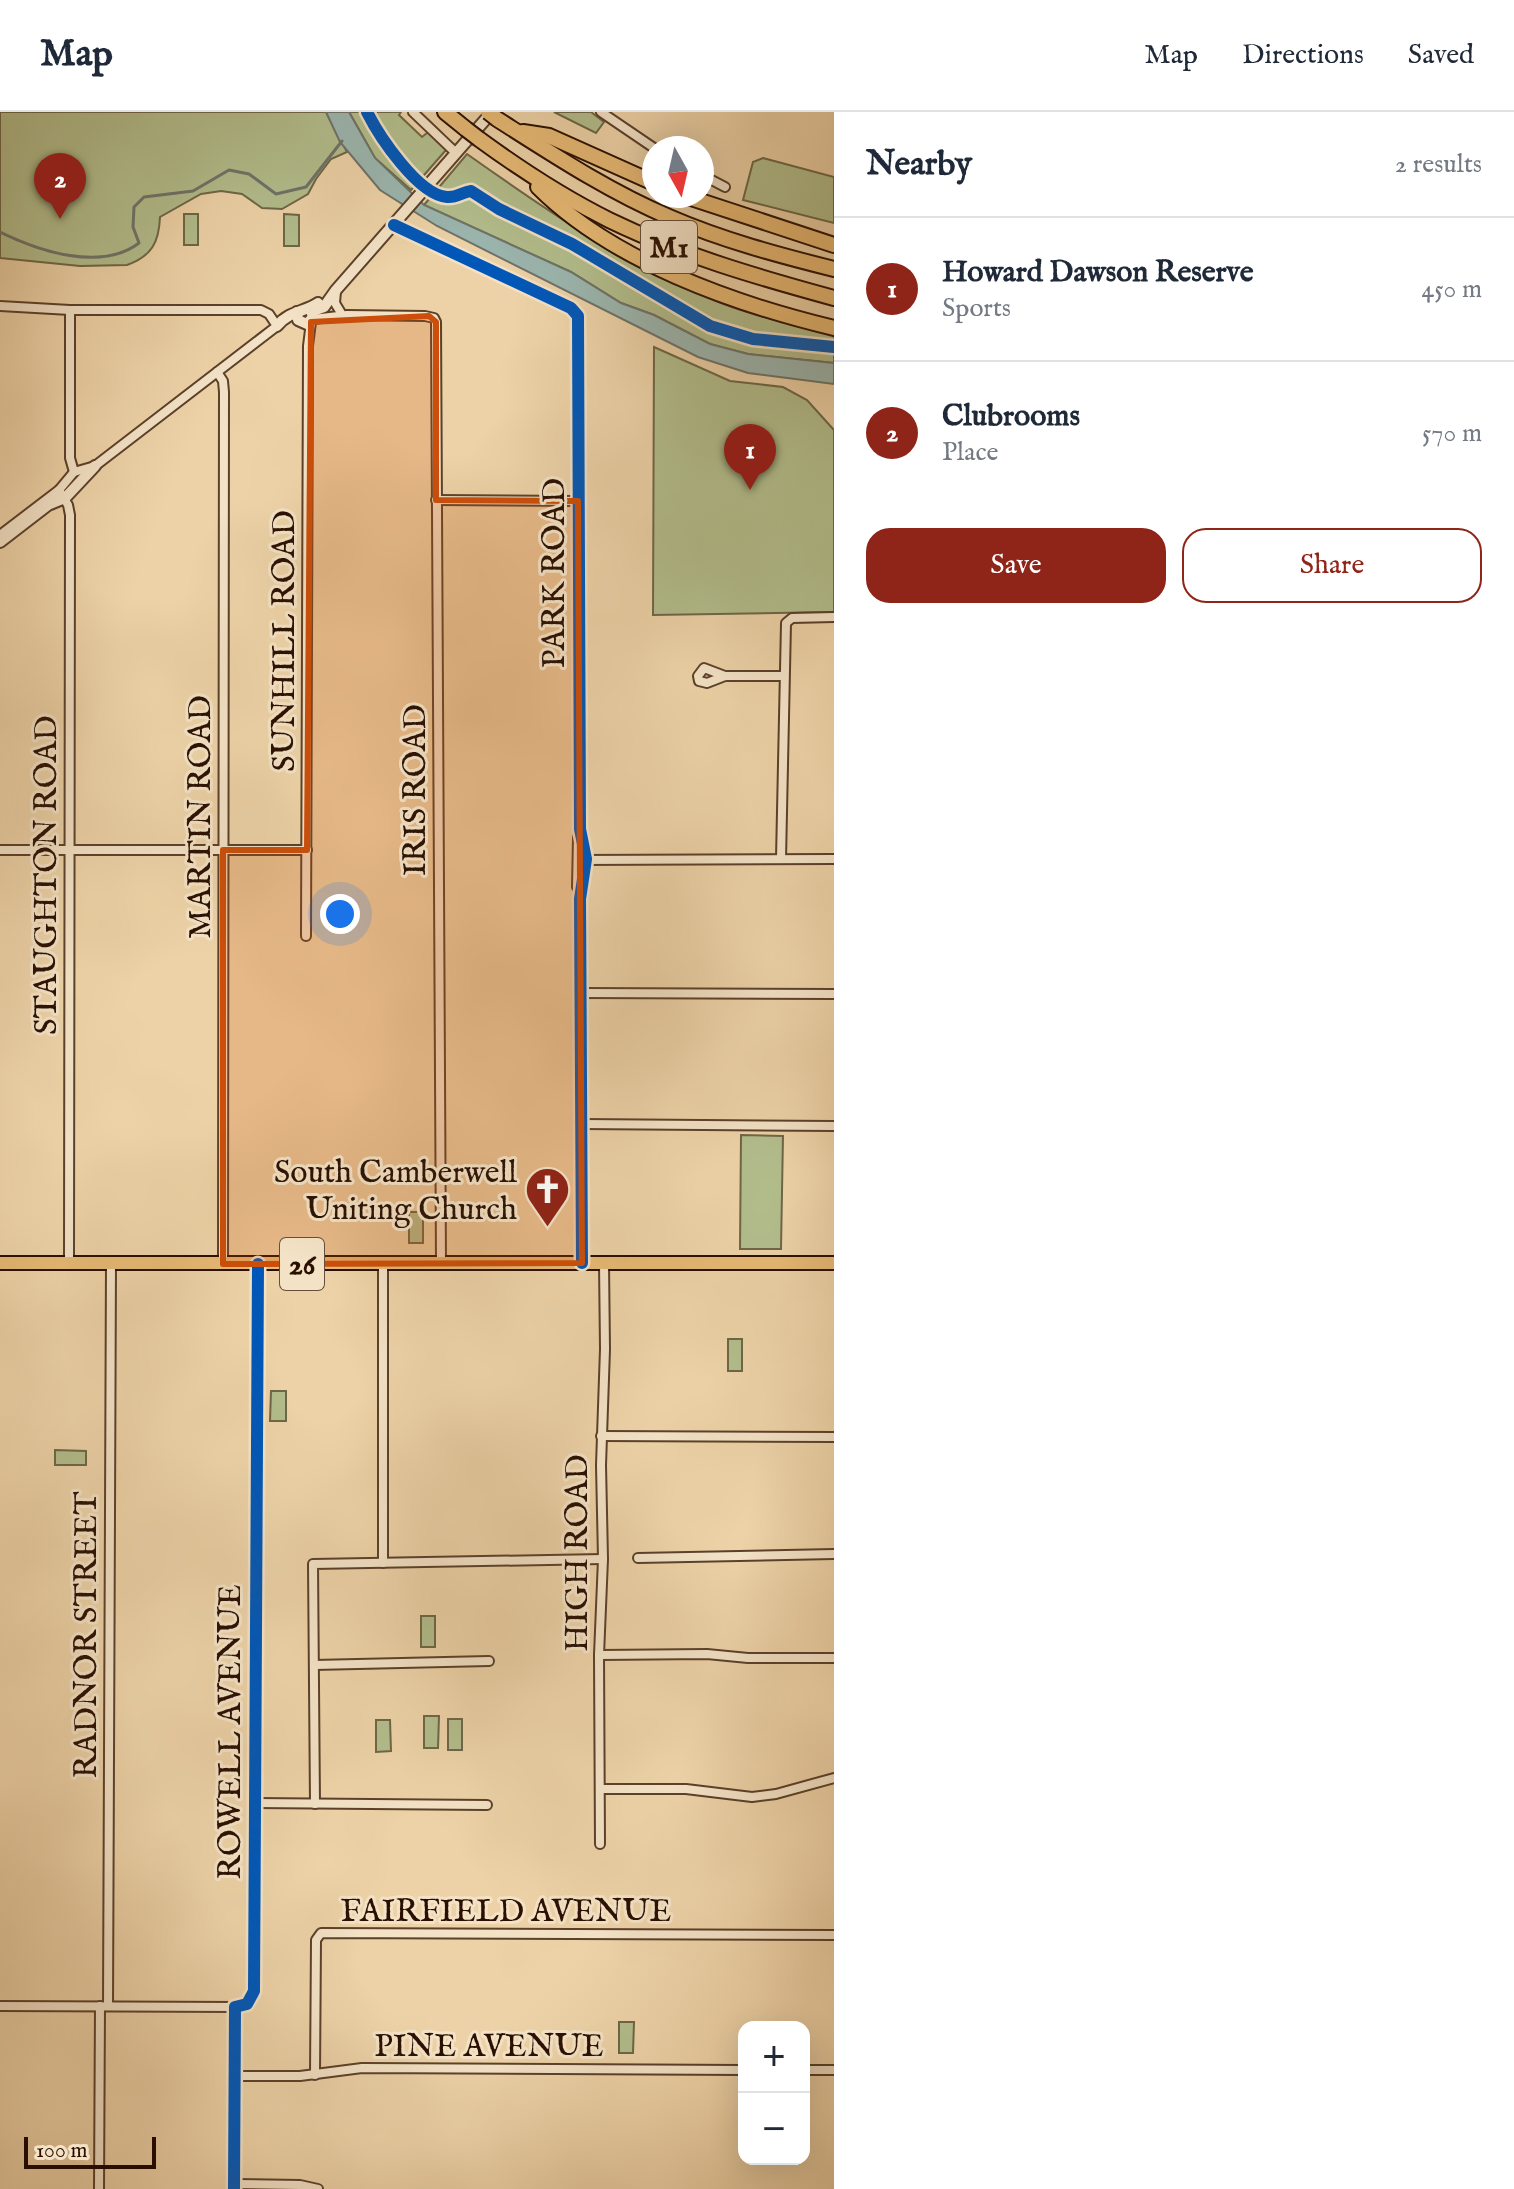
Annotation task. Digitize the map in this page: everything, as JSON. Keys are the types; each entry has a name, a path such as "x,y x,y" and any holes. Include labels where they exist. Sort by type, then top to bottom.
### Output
{"highway":[{"name":"M1","path":"445,112 566,198 661,244 746,274 834,298"},
{"name":"M1","path":"493,114 618,193 671,218 749,246 834,269"},
{"path":"515,130 549,136 642,178"},
{"path":"517,166 572,217 656,266 731,299 834,328"},
{"path":"714,205 831,243"},
{"name":"26","path":"0,1263 834,1263"}],"street":[{"path":"413,112 456,153"},
{"path":"601,112 642,140"},
{"path":"0,542 277,326 324,307 431,181 493,114"},
{"path":"714,181 725,187"},
{"name":"PARK ROAD","path":"397,221 571,308 578,316 580,829 576,848 582,860 576,879 580,899 582,1263"},
{"path":"336,290 335,303 344,314"},
{"path":"0,306 70,310 261,310 269,314 277,326"},
{"path":"0,535 62,494 74,472 70,458 70,310"},
{"path":"307,316 344,314"},
{"name":"IRIS ROAD","path":"344,314 434,318 441,1263"},
{"name":"SUNHILL ROAD","path":"306,936 307,316"},
{"name":"MARTIN ROAD","path":"217,372 223,381 224,392 223,1264"},
{"path":"74,472 95,466"},
{"name":"STAUGHTON ROAD","path":"62,494 70,515 69,1263"},
{"path":"436,500 578,501"},
{"path":"781,859 787,621 792,618 834,617"},
{"path":"725,676 784,676"},
{"path":"0,850 307,850"},
{"path":"582,860 834,859"},
{"path":"580,993 834,994"},
{"path":"581,1124 834,1126"},
{"name":"RADNOR STREET","path":"99,2189 104,2006 111,1263"},
{"path":"383,1263 383,1563"},
{"name":"HIGH ROAD","path":"600,1844 604,1263"},
{"name":"ROWELL AVENUE","path":"235,2007 247,2004 254,1991 258,1264"},
{"path":"601,1436 834,1437"},
{"path":"638,1558 834,1554"},
{"path":"315,1804 313,1564 603,1559"},
{"path":"599,1655 834,1658"},
{"path":"314,1665 489,1661"},
{"path":"600,1789 686,1789 752,1797 776,1794 834,1778"},
{"path":"255,1803 487,1805"},
{"name":"FAIRFIELD AVENUE","path":"315,2075 316,1940 321,1933 834,1935"},
{"path":"0,2006 235,2007 234,2187 300,2185 318,2189"},
{"name":"PINE AVENUE","path":"234,2076 315,2075 362,2068 738,2070"},
{"path":"810,2070 834,2070"}],"highlighted area":[{"path":"429,316 436,322 436,500 578,501 582,1263 223,1264 223,850 307,850 311,322"}],"green space":[{"path":"0,112 326,112 347,152 331,159 308,194 282,209 262,208 242,194 221,191 201,194 160,217 158,234 152,247 143,257 127,265 80,266 0,258"},
{"path":"349,112 401,112 399,115 422,137 428,132 446,150 411,190 375,158"},
{"path":"554,112 591,112 604,122 596,133"},
{"path":"467,154 558,217 654,273 735,308 834,334 834,363 748,354 710,344 654,315 621,303 571,272 424,205"},
{"path":"763,158 834,177 834,223 743,200 753,162"},
{"path":"184,214 198,214 198,245 184,245"},
{"path":"284,214 299,215 299,246 284,246"},
{"path":"654,347 730,381 783,387 807,400 834,430 834,612 653,615"},
{"path":"741,1135 783,1136 781,1249 740,1249"},
{"path":"409,1212 423,1212 423,1243 409,1243"},
{"path":"728,1339 742,1339 742,1371 728,1371"},
{"path":"271,1391 286,1391 286,1421 270,1421"},
{"path":"55,1450 86,1451 86,1465 55,1465"},
{"path":"421,1616 435,1616 435,1647 421,1647"},
{"path":"424,1716 439,1716 438,1748 424,1748"},
{"path":"448,1719 462,1719 462,1750 448,1750"},
{"path":"376,1720 390,1720 391,1751 376,1752"},
{"path":"619,2022 634,2022 633,2053 619,2053"}],"water":[{"path":"326,112 349,112 375,158 424,205 571,272 621,303 654,315 710,344 748,354 834,363 834,384 748,373 698,357 437,226 380,190 340,142"}],"waterway":[{"path":"0,232 33,246 70,256 107,256 124,252 139,243 133,227 134,207 144,197 193,191 229,170 249,174 276,194 306,187 342,141"}],"cycle path":[{"path":"367,112 401,163 412,176 436,194 451,197 471,191 499,209 572,244 710,326 753,339 834,347"},
{"path":"394,225 571,308 578,316 580,829 586,859 580,899 582,1263"},
{"path":"234,2189 235,2007 247,2004 254,1991 258,1264"}],"place":[{"name":"Clubrooms","path":"60,219"},
{"name":"Howard Dawson Reserve","path":"750,490"},
{"name":"South Camberwell Uniting Church","path":"548,1228"}]}
